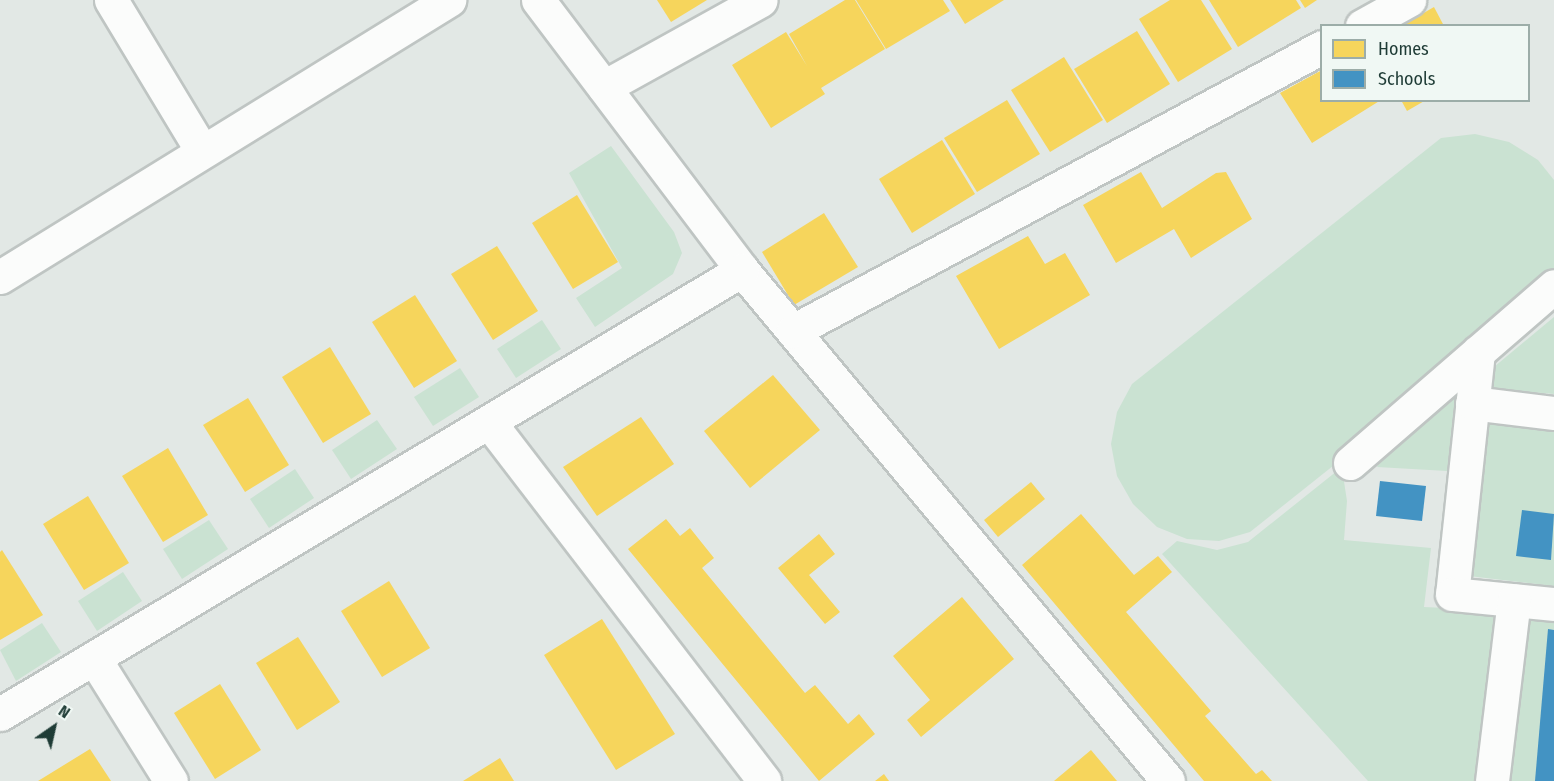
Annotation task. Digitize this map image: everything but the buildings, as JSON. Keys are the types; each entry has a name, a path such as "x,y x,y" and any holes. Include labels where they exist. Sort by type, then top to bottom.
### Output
{"street":[{"path":"111,0 202,151"},
{"path":"0,277 449,0"},
{"path":"538,0 742,270 1168,781"},
{"path":"604,87 761,0"},
{"path":"1366,24 1410,0"},
{"path":"793,331 1320,48"},
{"path":"0,714 742,270"},
{"path":"1350,464 1554,286"},
{"path":"1478,352 1452,594 1554,604"},
{"path":"1472,403 1554,413"},
{"path":"489,422 764,781"},
{"path":"1492,781 1514,600"},
{"path":"94,658 171,781"}],"green space":[{"path":"1475,134 1509,142 1538,160 1554,180 1554,290 1250,532 1219,541 1187,539 1157,527 1133,504 1117,476 1111,444 1117,412 1132,384 1441,138"},
{"path":"611,146 674,232 682,253 673,274 595,327 576,298 622,268 569,173"},
{"path":"1554,317 1554,394 1484,388 1488,372"},
{"path":"542,320 561,349 516,378 497,349"},
{"path":"460,368 479,397 433,426 414,397"},
{"path":"1463,386 1456,455 1447,471 1377,467 1384,454"},
{"path":"1486,419 1554,426 1554,586 1469,576"},
{"path":"377,420 397,449 351,479 332,450"},
{"path":"295,469 314,498 269,528 250,499"},
{"path":"1337,471 1343,475 1347,501 1344,540 1431,548 1424,607 1554,613 1554,781 1368,781 1162,554 1177,541 1217,550 1248,542"},
{"path":"209,520 228,549 182,579 163,549"},
{"path":"123,572 142,601 97,631 78,601"},
{"path":"42,623 61,652 16,681 0,650"}]}
